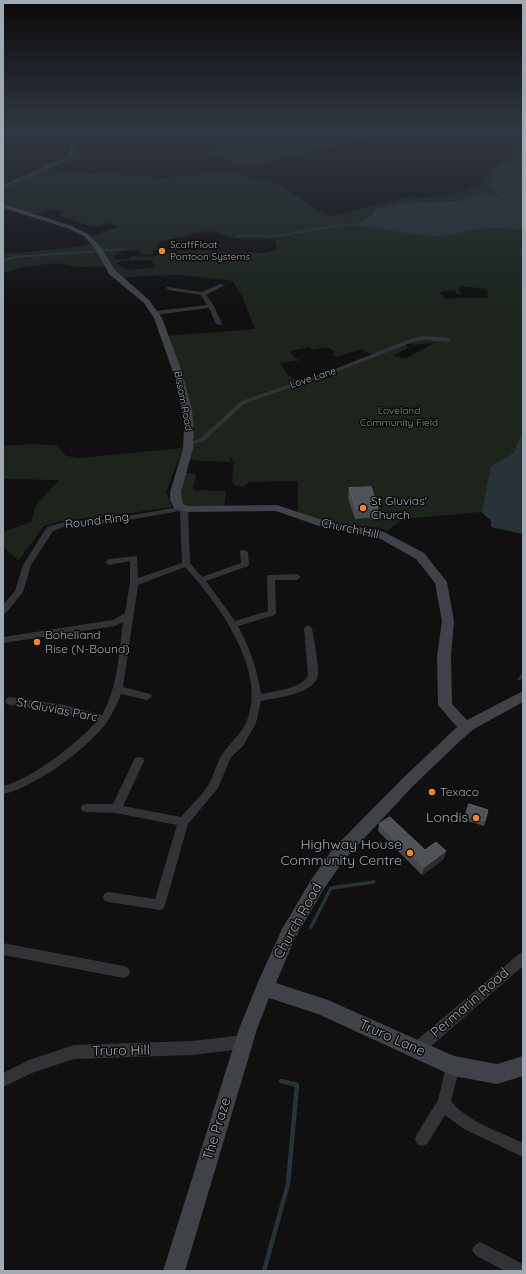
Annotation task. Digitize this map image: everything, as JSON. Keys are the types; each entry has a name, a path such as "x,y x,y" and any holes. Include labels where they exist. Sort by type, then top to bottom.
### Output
{"street":[{"name":"Bissom Road","path":"3,206 80,232 93,240 114,274 143,298 155,313 166,336 178,373 188,420 188,454 174,496 177,505 184,508"},
{"path":"169,288 203,294 222,285"},
{"path":"203,294 211,306 219,324"},
{"path":"155,313 211,306"},
{"name":"Love Lane","path":"189,444 203,439 241,404 249,400 337,370 412,340 424,338 448,340"},
{"path":"109,897 160,905 182,822 214,785 227,755 239,743 251,723 257,698 251,666 234,624 201,580 186,564 184,508"},
{"name":"Round Ring","path":"3,611 19,592 27,565 50,529 65,524 112,521 184,508"},
{"name":"Church Hill","path":"184,508 280,508 323,524 380,534 400,543 420,556 441,582 448,621 444,656 445,705 455,717 461,732"},
{"path":"201,580 245,564 244,552"},
{"path":"3,790 16,786 33,777 66,755 104,719 119,690 123,676 128,615 134,583 134,558 109,562"},
{"path":"134,583 186,564"},
{"path":"234,624 272,613 271,577 297,577"},
{"path":"3,640 115,623 128,615"},
{"path":"257,698 293,691 310,682 313,675 308,628"},
{"path":"119,690 146,696"},
{"name":"Church Road","path":"264,988 292,929 317,885 338,855 408,782 461,732 523,696"},
{"name":"St Gluvias Parc","path":"10,701 64,709 104,719"},
{"path":"116,809 138,761"},
{"path":"86,808 116,809 182,822"},
{"path":"3,949 124,972"},
{"name":"Permarin Road","path":"417,1049 523,958"},
{"name":"The Praze","path":"174,1271 244,1042 264,988"},
{"name":"Truro Lane","path":"264,988 321,1006 453,1066 497,1074 523,1066"},
{"name":"Truro Hill","path":"3,1080 29,1067 74,1052 192,1048 244,1042"},
{"path":"422,1139 444,1103 453,1066"},
{"path":"444,1103 448,1110 460,1120 523,1150"},
{"path":"480,1250 521,1271"}],"green space":[{"name":"Loveland Community Field","path":"3,190 288,190 318,210 331,216 399,200 399,198 416,199 435,197 468,190 523,190 523,534 491,527 491,521 482,512 403,519 387,531 379,528 344,524 344,527 298,514 298,481 249,482 244,487 235,485 232,482 234,462 232,462 231,457 225,452 230,457 231,462 187,459 190,444 167,336 255,329 242,296 233,281 183,275 139,276 120,279 90,237 118,227 109,223 98,227 90,226 59,216 62,210 49,209 33,215 3,206 3,195 7,193 3,192","holes":["205,231 238,239 274,239 278,249 262,253 192,251 165,253 152,257 132,256 129,259 115,260 113,257 121,251 139,250 142,255 155,254 152,250 156,250 158,248 156,246 159,245 158,242","128,260 152,260 154,267 129,270 116,264","461,286 488,289 487,298 446,299 439,292 454,290 457,294 460,294 461,292 458,291","410,342 414,345 434,343 405,359 393,356 409,347 403,344","310,347 312,350 328,348 335,353 333,354 334,356 340,356 361,349 374,356 299,383 286,373 280,363 302,360 296,359 289,351"]},
{"path":"91,242 104,266 82,267 56,263 25,267 3,273 3,259 5,258 3,257 3,253 84,246"},
{"path":"33,444 56,445 66,456 79,458 183,448 166,492 172,507 62,521 44,526 19,560 3,547 3,532 31,522 36,505 59,480 3,479 3,446"},
{"path":"182,472 196,474 193,490 226,491 224,508 185,508 177,504"}],"shaded area":[{"path":"493,190 523,190 523,230 483,228 449,235 432,236 351,225 370,217 374,213 373,210 406,203 461,201 486,193 501,198"},
{"path":"523,433 523,534 491,527 491,521 482,512 491,466 514,453 518,441"}],"building":[{"path":"371,487 378,508 356,509 349,488"},
{"path":"469,804 488,810 485,821 466,815"},
{"path":"390,817 425,850 436,842 446,851 424,867 379,824"}],"waterway":[{"path":"326,227 352,224"},
{"path":"235,236 277,236 326,227"},
{"path":"321,228 326,227"},
{"path":"3,260 15,257 126,249"},
{"path":"519,679 523,675"},
{"path":"311,927 331,888 374,882"},
{"path":"264,1271 288,1184 297,1085 281,1081"}],"place":[{"name":"ScaffFloat Pontoon Systems","path":"162,251"},
{"name":"St Gluvias' Church","path":"363,508"},
{"name":"Bohelland Rise (N-Bound)","path":"37,642"},
{"name":"Texaco","path":"432,792"},
{"name":"Londis","path":"476,818"},
{"name":"Highway House Community Centre","path":"410,853"}]}
